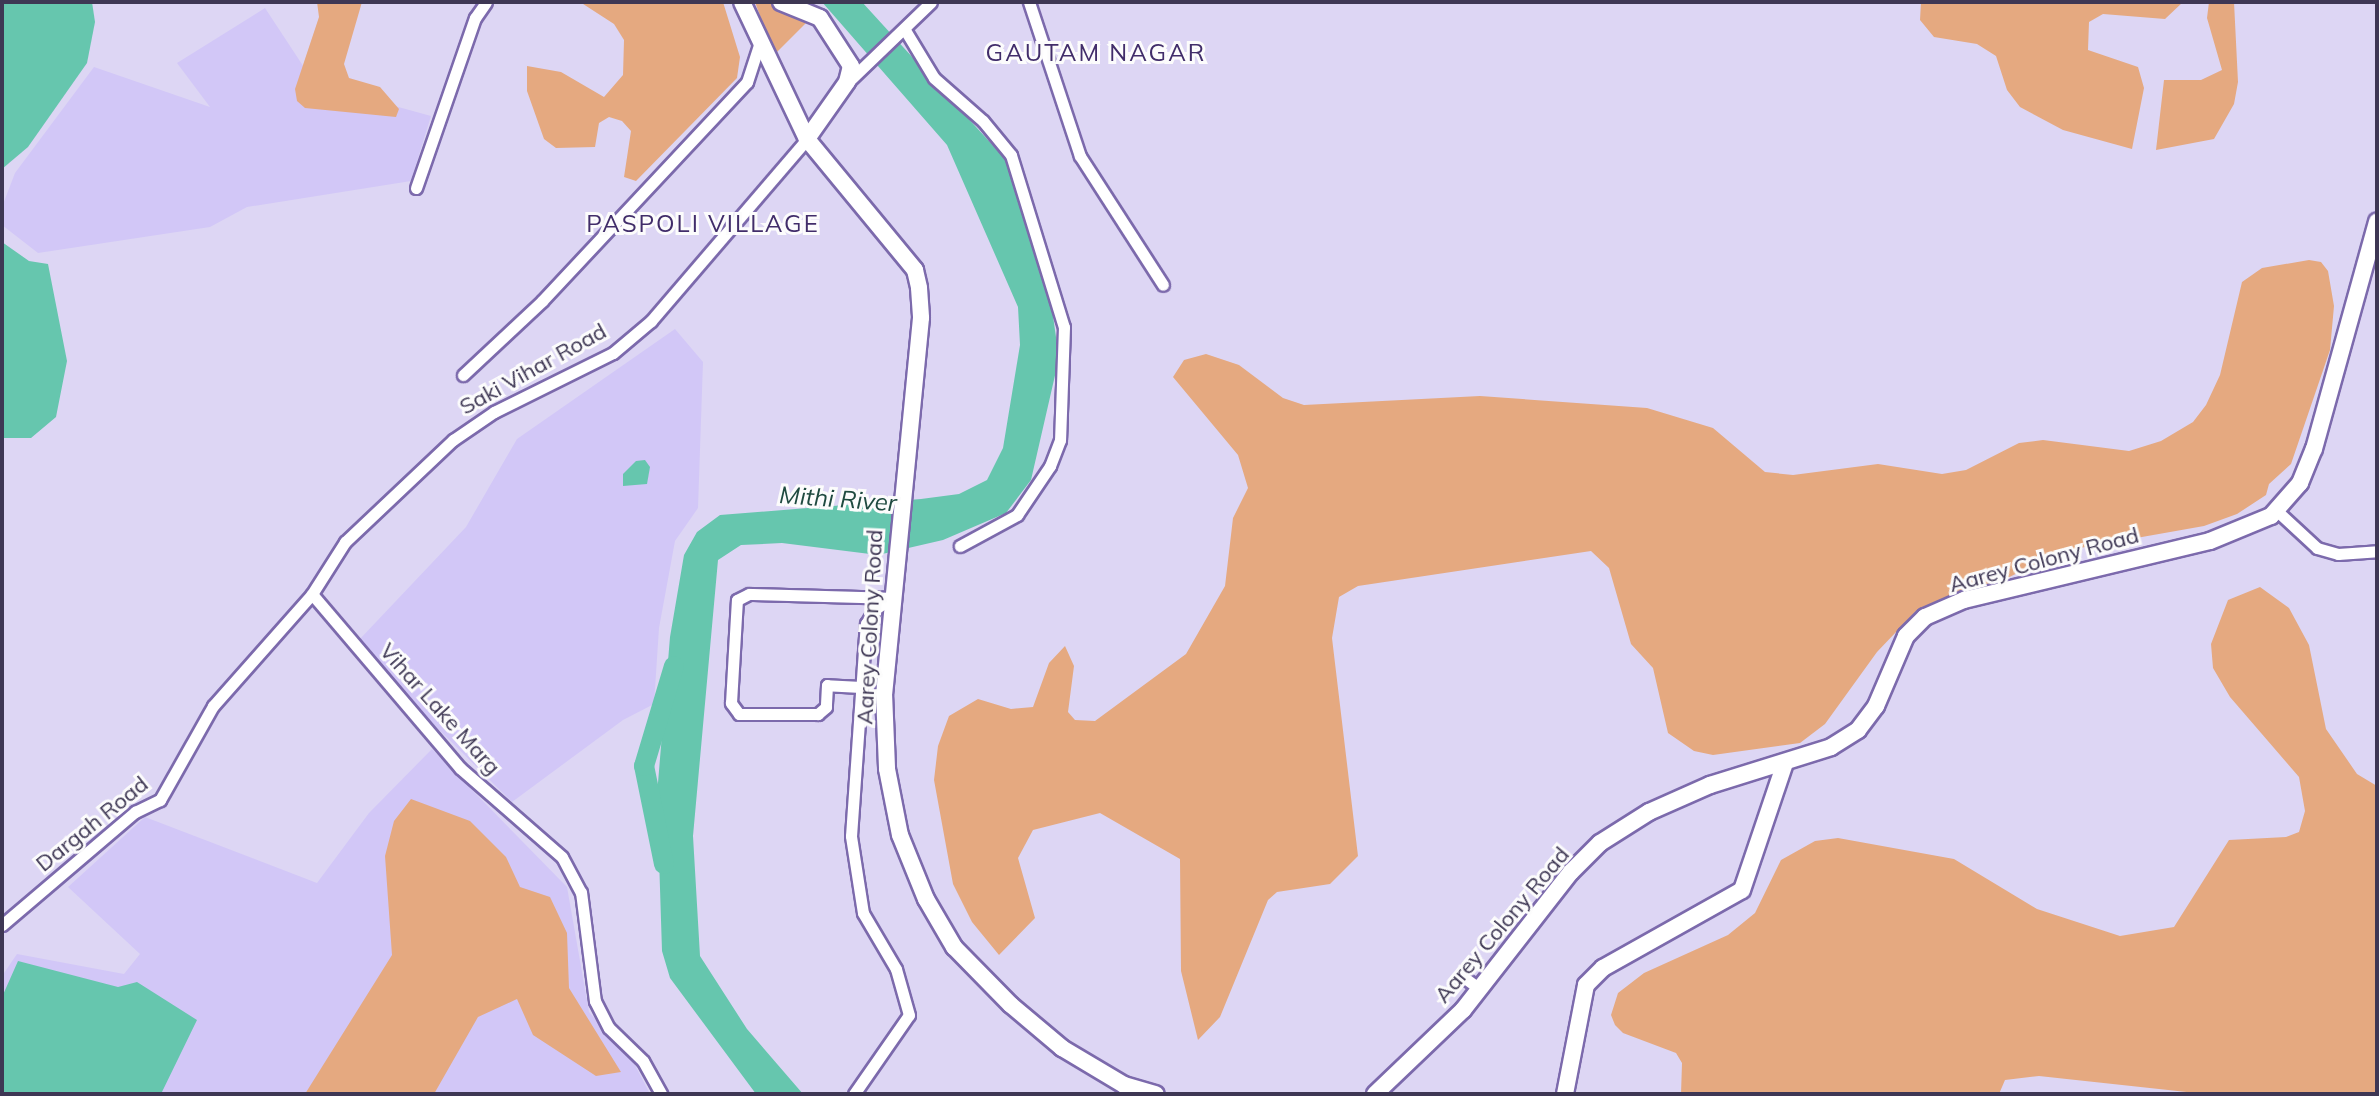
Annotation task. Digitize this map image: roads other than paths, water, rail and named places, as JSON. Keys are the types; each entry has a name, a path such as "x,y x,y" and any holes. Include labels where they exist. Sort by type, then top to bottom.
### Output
{"main road":[{"name":"Aarey Colony Road","path":"742,2 759,45 807,139 915,270 921,318 894,562 884,693 887,769 900,835 926,899 954,947 1011,1005 1062,1048 1127,1090 1156,1094"},
{"path":"781,2 820,18 839,40 851,66 847,82"},
{"name":"Saki Vihar Road","path":"807,139 847,82"},
{"name":"Aarey Colony Road","path":"1375,1094 1480,989 1571,872 1600,843 1649,812 1710,785 1831,747 1858,730 1876,706 1906,636 1925,617 1964,600 2210,541 2276,510 2300,483 2314,449 2377,222"},
{"path":"1565,1094 1586,985 1603,968 1742,890 1785,763"}],"street":[{"path":"416,188 475,18 486,2"},
{"path":"847,82 864,70 931,2"},
{"path":"1029,2 1080,156 1163,285"},
{"path":"903,32 934,78 983,121 1011,155 1064,327 1062,424 1050,466 1017,515 960,546"},
{"path":"463,375 542,301 747,82 759,45"},
{"name":"Saki Vihar Road","path":"312,594 345,542 453,440 494,412 613,353 651,321 807,139"},
{"path":"2276,510 2317,548 2338,554 2377,551"},
{"name":"Dargah Road","path":"2,925 135,812 160,800 213,706 312,594"},
{"name":"Vihar Lake Marg","path":"312,594 460,768 562,857 581,892 595,1001 609,1028 643,1061 661,1094"},
{"path":"861,687 827,685 826,707 818,714 739,714 731,703 737,600 749,594 891,598"},
{"path":"854,1094 909,1015 896,969 863,913 851,836 866,624 874,610 891,598"},
{"path":"1462,976 1480,989"}],"waterway":[{"name":"Mithi River","path":"664,864 644,766 674,666"}],"district":[{"name":"GAUTAM NAGAR","path":"1096,53"},
{"name":"PASPOLI VILLAGE","path":"703,224"}]}
